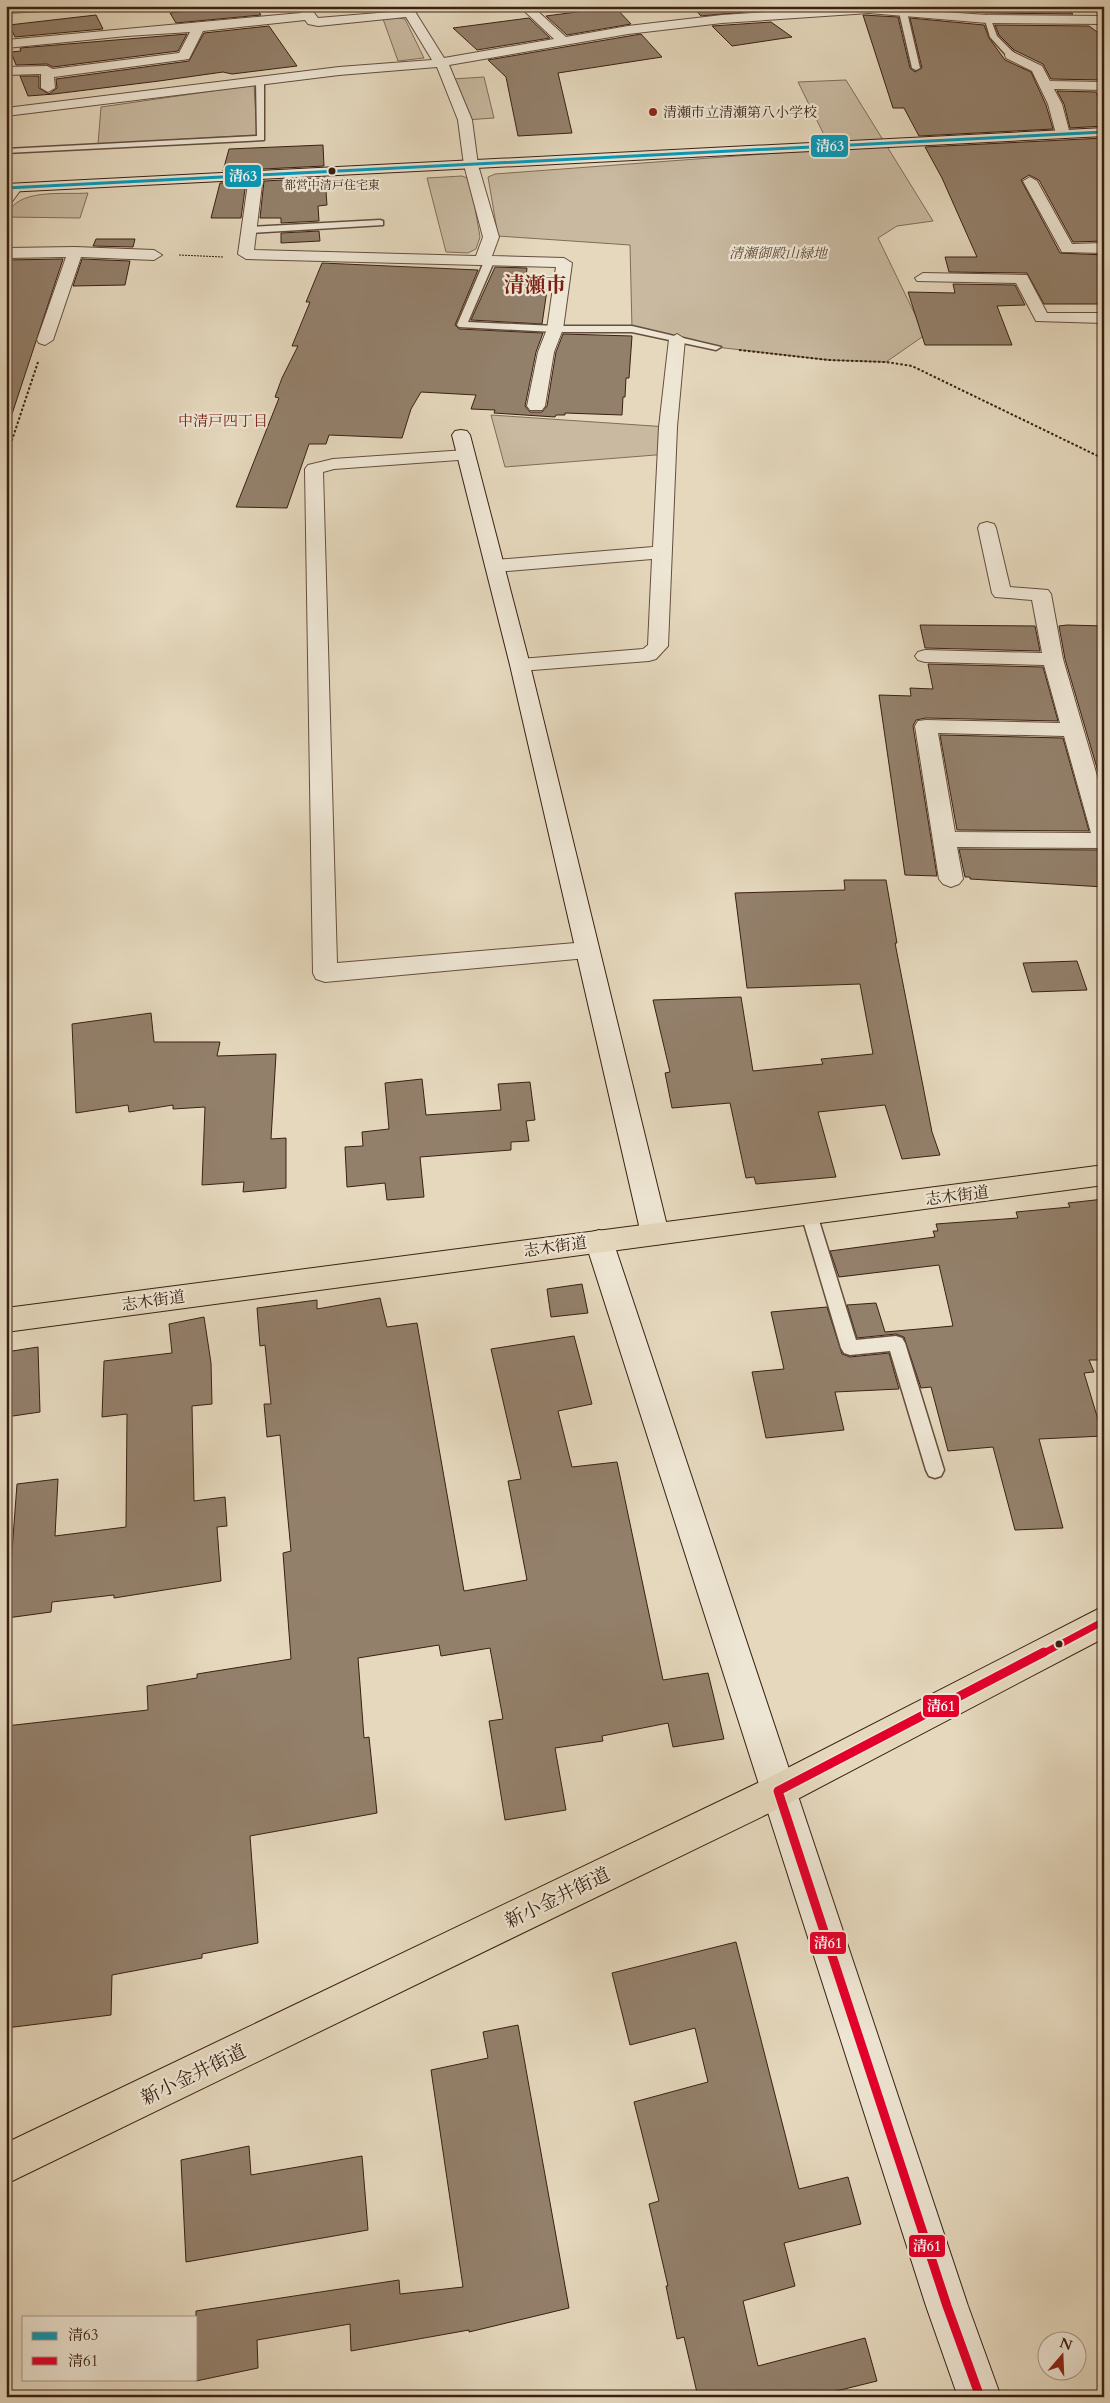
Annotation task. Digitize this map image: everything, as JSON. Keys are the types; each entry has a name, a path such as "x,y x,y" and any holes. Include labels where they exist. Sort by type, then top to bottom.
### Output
{"main road":[{"name":"志木街道","path":"6,1320 1104,1175"},
{"name":"新小金井街道","path":"6,2164 778,1791 1104,1621"}],"street":[{"path":"6,9 60,6"},
{"path":"525,6 563,41"},
{"path":"1074,6 1098,20"},
{"path":"6,44 137,31 198,28 306,11 312,21 324,22 408,9 438,63 444,68 465,120 471,165 491,237 484,259"},
{"path":"6,112 260,81 438,63 650,27 780,10 869,9 987,19 1098,20"},
{"path":"47,74 184,56 198,28"},
{"path":"1011,55 1037,69 1055,104 1063,134"},
{"path":"6,70 47,70 48,107"},
{"path":"1046,85 1104,86"},
{"path":"6,200 11,188 1104,132"},
{"path":"256,176 246,254 564,262 555,329 546,352 536,406"},
{"path":"1030,181 1067,249 1104,248"},
{"path":"45,340 74,252"},
{"path":"6,253 154,254"},
{"path":"923,278 1021,278 1042,318 1104,318"},
{"path":"520,665 649,655 658,646 668,427 677,339"},
{"path":"587,950 325,973 314,469 333,464 464,445 520,665 655,1234"},
{"path":"945,839 1104,841 1098,800 1073,730 1054,659 1041,594 1002,593 987,528"},
{"path":"495,566 663,552"},
{"path":"925,656 1054,659"},
{"path":"951,879 926,726 1073,730"},
{"path":"599,1241 947,2306 980,2397"}],"lane":[{"path":"903,12 916,68"},
{"path":"987,19 994,37 1011,55"},
{"path":"6,151 261,138 260,81"},
{"path":"249,230 380,223"},
{"path":"484,259 488,264 462,325 555,329 632,329 716,347"},
{"path":"809,1214 850,1348 896,1343 935,1470"}],"path":[{"path":"154,254 233,257 246,254"},
{"path":"6,458 45,340"},
{"path":"716,347 828,360 886,362 912,366 1104,459"}],"green space":[{"path":"383,19 405,19 424,58 398,61"},
{"path":"484,77 494,118 466,120 452,79"},
{"name":"清瀬御殿山緑地","path":"846,80 933,221 897,226 878,238 925,335 886,362 828,360 716,347 632,329 630,245 498,236 488,177 495,174 831,149 798,82"},
{"path":"254,85 257,135 98,144 101,107"},
{"path":"462,176 470,179 480,237 476,249 468,253 446,252 427,178"},
{"path":"88,193 80,218 6,217 11,207 30,197"},
{"path":"491,415 668,427 668,454 505,467"}],"building":[{"path":"231,6 255,6 261,15 176,23 170,13"},
{"path":"692,6 750,6 757,11 701,16"},
{"path":"887,6 1063,6 1073,14 987,13"},
{"path":"615,7 631,24 567,35 546,16"},
{"path":"96,15 103,29 15,37 9,25"},
{"path":"863,15 898,17 910,68 915,72 922,68 910,18 984,25 989,38 1005,60 1031,72 1046,105 1053,129 919,136 904,108 893,108"},
{"path":"529,18 550,38 477,50 453,28"},
{"path":"771,22 792,37 732,46 712,26"},
{"path":"995,25 1089,26 1104,37 1104,80 1051,79 1043,64 1014,50 999,35"},
{"path":"269,26 297,66 232,74 223,72 54,94 28,96 20,76 39,76 39,88 49,94 57,88 56,79 189,61 204,33"},
{"path":"187,34 178,51 53,67 47,64 16,65 11,52 21,51 20,48"},
{"path":"641,34 662,57 558,73 572,133 518,136 506,77 488,60"},
{"path":"1057,91 1096,92 1104,109 1104,126 1070,128 1064,104"},
{"path":"1104,138 1104,241 1073,242 1039,180 1029,175 1021,180 1060,253 1104,255 1104,304 1044,304 1027,273 949,272 945,257 977,257 942,178 925,147"},
{"path":"323,145 324,166 223,171 229,149"},
{"path":"325,178 327,205 318,206 319,221 281,223 281,218 260,218 264,181"},
{"path":"246,182 241,218 211,218 220,183"},
{"path":"319,231 320,241 281,243 281,233"},
{"path":"96,239 135,239 133,247 93,246"},
{"path":"63,259 12,414 6,413 6,260"},
{"path":"82,259 130,261 125,285 73,286"},
{"path":"322,263 478,270 455,325 459,329 543,333 536,352 525,406 530,412 542,412 547,406 556,352 563,334 632,336 629,378 626,378 622,415 565,413 565,415 556,415 555,417 494,413 495,410 471,409 476,395 421,392 411,409 402,438 329,435 326,444 309,444 287,508 236,507 279,398 275,397 282,378 298,346 292,346 310,302 306,302"},
{"path":"495,267 527,268 525,287 547,290 542,324 471,320"},
{"path":"953,284 1015,285 1025,305 997,306 1012,345 925,345 908,292 955,293"},
{"path":"920,625 1035,626 1040,651 925,648"},
{"path":"1059,626 1104,626 1104,792 1065,659"},
{"path":"928,664 1043,667 1058,721 926,718 916,720 913,726 937,876 905,875 879,695 911,696 910,688 933,689"},
{"path":"940,735 1063,738 1089,831 957,830"},
{"path":"959,849 1104,850 1104,887 970,879 970,877 965,877"},
{"path":"844,880 886,880 897,943 895,943 932,1132 940,1155 902,1159 885,1105 818,1112 836,1177 756,1184 754,1177 746,1178 730,1103 672,1108 665,1073 670,1072 653,1000 741,997 753,1071 823,1064 821,1059 873,1054 860,984 747,988 735,893 845,890"},
{"path":"1077,961 1087,990 1032,992 1023,963"},
{"path":"151,1013 154,1042 220,1042 217,1056 276,1054 271,1139 286,1138 286,1188 243,1192 244,1182 202,1185 205,1107 173,1109 173,1105 129,1112 128,1105 76,1113 72,1024"},
{"path":"422,1079 426,1115 501,1110 498,1084 530,1082 535,1120 526,1121 529,1141 511,1142 511,1150 420,1157 424,1197 387,1200 385,1183 347,1187 345,1147 363,1146 362,1132 389,1129 385,1083"},
{"path":"1104,1199 1104,1360 1089,1360 1094,1372 1084,1373 1103,1436 1039,1439 1063,1528 1015,1530 993,1447 948,1451 931,1387 921,1388 904,1337 896,1334 857,1338 847,1305 876,1303 885,1332 953,1326 939,1265 839,1277 830,1251 935,1237 933,1231 938,1231 936,1224 1018,1218 1016,1212 1070,1207 1068,1203"},
{"path":"582,1284 588,1313 551,1317 547,1289"},
{"path":"380,1298 387,1327 417,1323 464,1591 527,1580 508,1481 521,1479 491,1349 574,1336 592,1404 558,1411 572,1467 617,1462 663,1680 708,1673 724,1739 673,1747 668,1723 602,1736 603,1741 555,1748 566,1810 505,1820 489,1721 503,1719 490,1648 441,1656 439,1645 358,1658 364,1738 369,1737 377,1813 250,1836 258,1943 202,1954 202,1958 112,1975 111,2015 6,2028 6,1726 148,1710 147,1686 197,1678 197,1674 291,1659 283,1553 291,1551 280,1435 267,1437 264,1404 271,1404 265,1345 260,1346 257,1308 317,1300 317,1309"},
{"path":"827,1307 842,1354 850,1357 889,1353 899,1389 835,1392 844,1430 766,1438 752,1372 784,1369 771,1312"},
{"path":"204,1317 211,1363 212,1404 192,1406 194,1501 225,1497 227,1526 217,1527 221,1581 114,1598 114,1595 52,1602 51,1612 7,1618 17,1484 58,1479 55,1536 126,1527 127,1414 102,1417 104,1361 172,1353 169,1324"},
{"path":"38,1347 40,1412 6,1417 6,1352"},
{"path":"736,1942 799,2189 848,2177 861,2224 784,2243 795,2286 743,2301 758,2366 865,2338 877,2381 812,2397 698,2397 684,2337 677,2339 666,2286 668,2286 649,2204 659,2201 634,2102 708,2082 695,2028 630,2045 612,1973"},
{"path":"518,2025 569,2308 469,2332 469,2330 351,2351 350,2324 257,2340 258,2368 196,2381 198,2380 198,2316 196,2316 196,2311 399,2280 400,2294 463,2287 431,2070 488,2058 483,2032"},
{"path":"249,2146 251,2175 362,2156 368,2230 186,2262 181,2160"}],"transit line":[{"name":"清63","path":"6,188 1104,132"},
{"name":"清61","path":"778,1791 1104,1621"},
{"name":"清61","path":"778,1791 947,2306 980,2397"}],"place":[{"name":"清瀬市立清瀬第八小学校","path":"653,112"},
{"name":"都営中清戸住宅東","path":"332,171"}],"district":[{"name":"清瀬市","path":"535,285"},
{"name":"中清戸四丁目","path":"223,421"}]}
